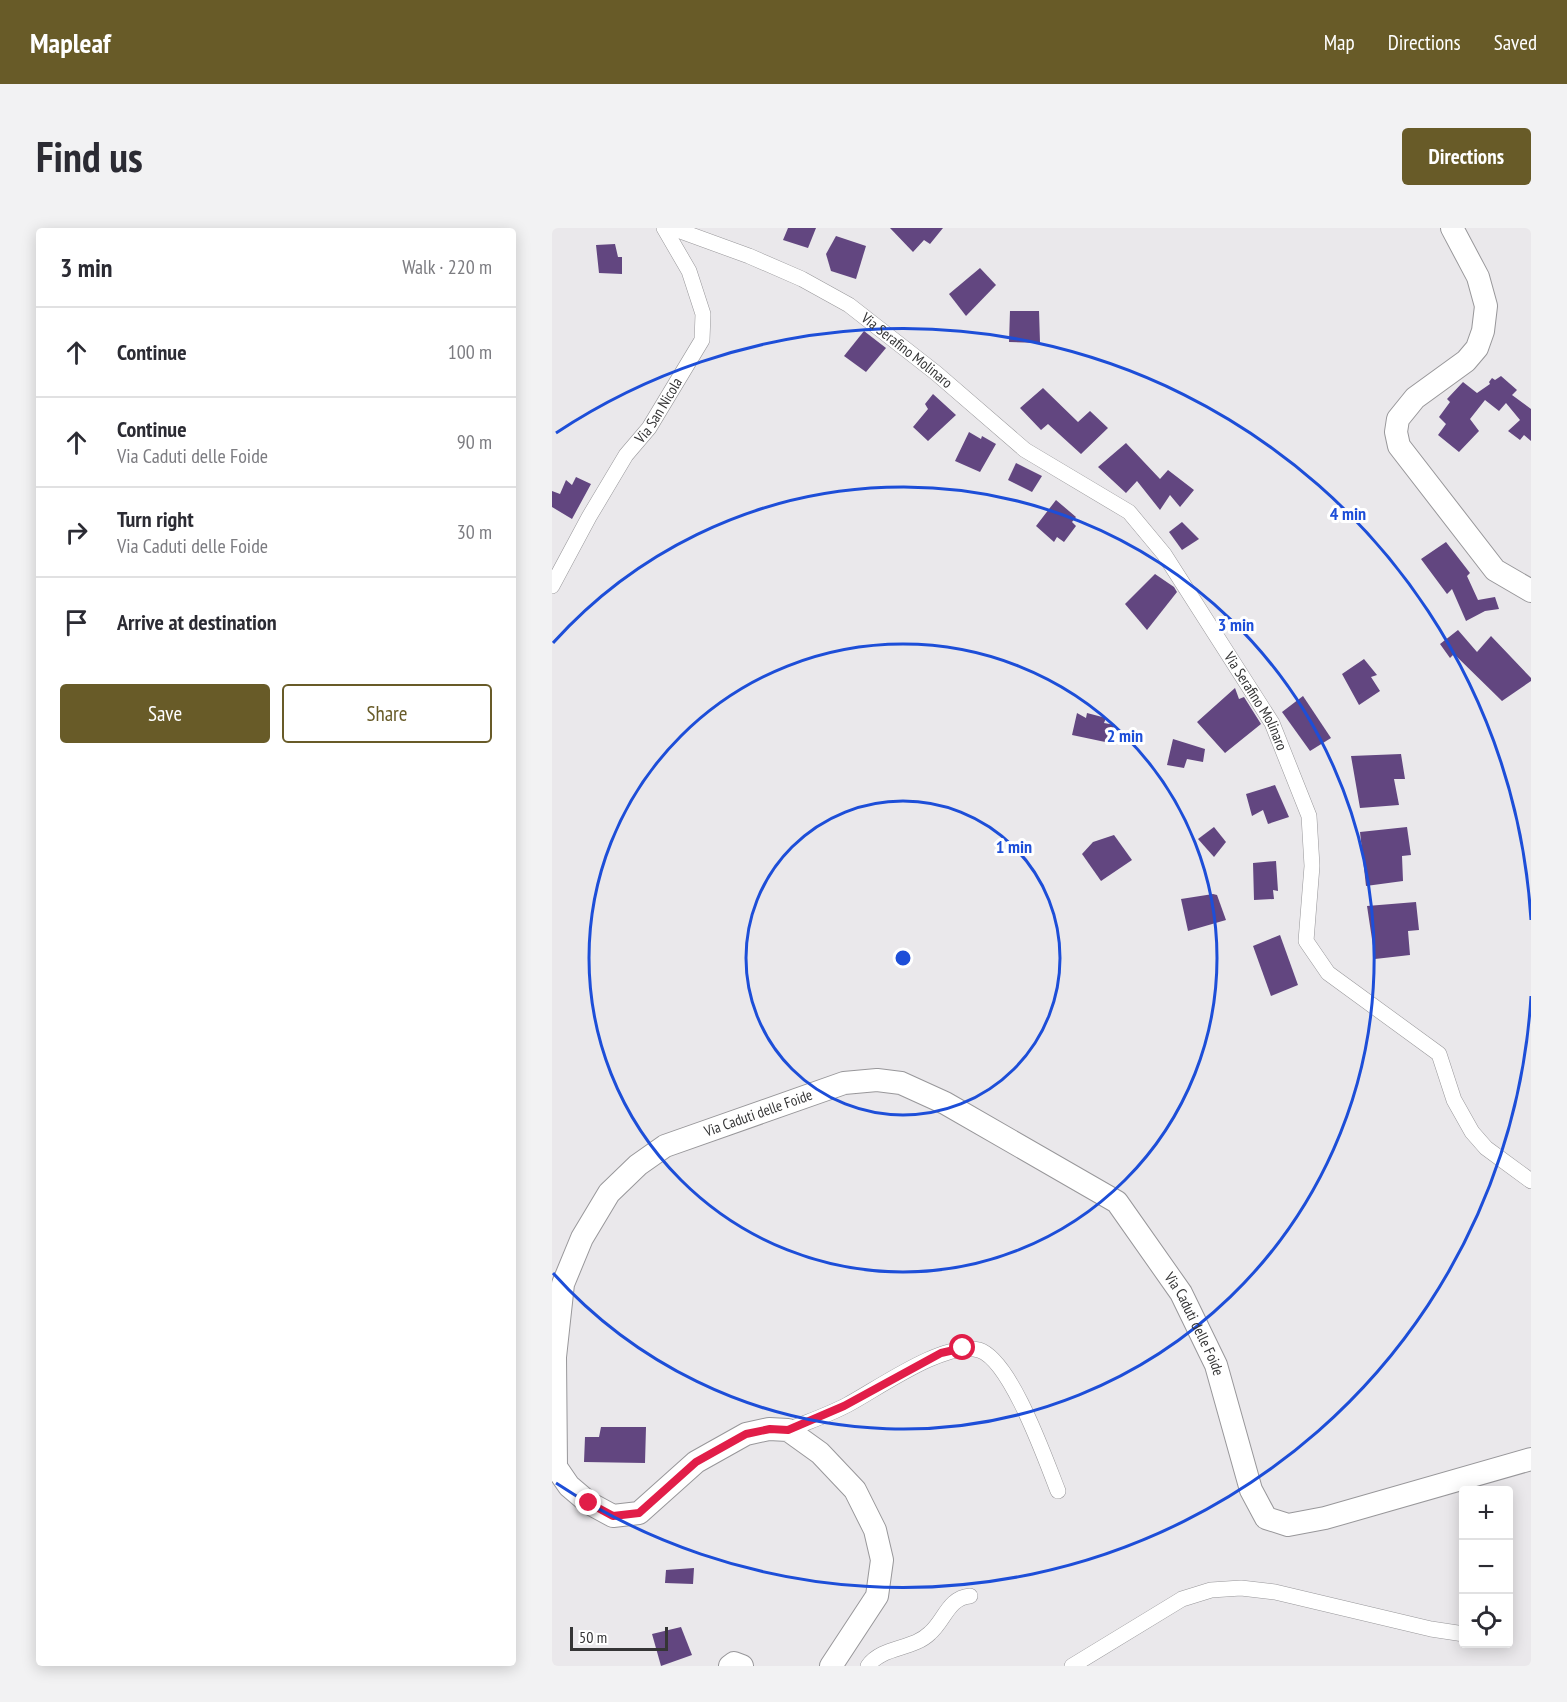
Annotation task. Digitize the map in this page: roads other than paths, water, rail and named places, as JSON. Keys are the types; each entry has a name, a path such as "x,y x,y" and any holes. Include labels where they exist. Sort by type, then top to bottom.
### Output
{"street":[{"name":"Via San Nicola","path":"552,586 626,455 649,428 702,340 703,314 689,271 664,228"},
{"name":"Via Serafino Molinaro","path":"672,228 749,256 802,279 849,305 936,373 1025,450 1129,512 1164,554 1272,723 1309,816 1312,867 1306,941 1328,973 1439,1054 1454,1100 1472,1132 1486,1148 1531,1181"},
{"path":"1452,228 1478,277 1486,306 1483,331 1477,348 1466,361 1415,398 1398,419 1396,432 1399,446 1495,570 1531,591"},
{"name":"Via Caduti delle Foide","path":"788,1430 770,1429 746,1434 696,1462 639,1513 613,1516 561,1487 556,1467 555,1357 563,1284 582,1238 609,1193 638,1165 665,1146 844,1083 877,1080 901,1083 945,1102 1117,1202 1181,1293 1216,1365 1251,1490 1266,1518 1288,1525 1325,1518 1531,1459"},
{"path":"788,1430 844,1406 941,1353 963,1348 981,1350 993,1360 1023,1403 1058,1491"},
{"path":"788,1430 820,1453 855,1490 875,1530 882,1560 877,1596 831,1666"},
{"path":"1072,1666 1182,1599 1211,1590 1241,1588 1275,1592 1431,1629 1459,1633"},
{"path":"868,1666 879,1656 930,1634 951,1604 962,1597 970,1596"},
{"path":"730,1666 734,1663 742,1666"}]}
